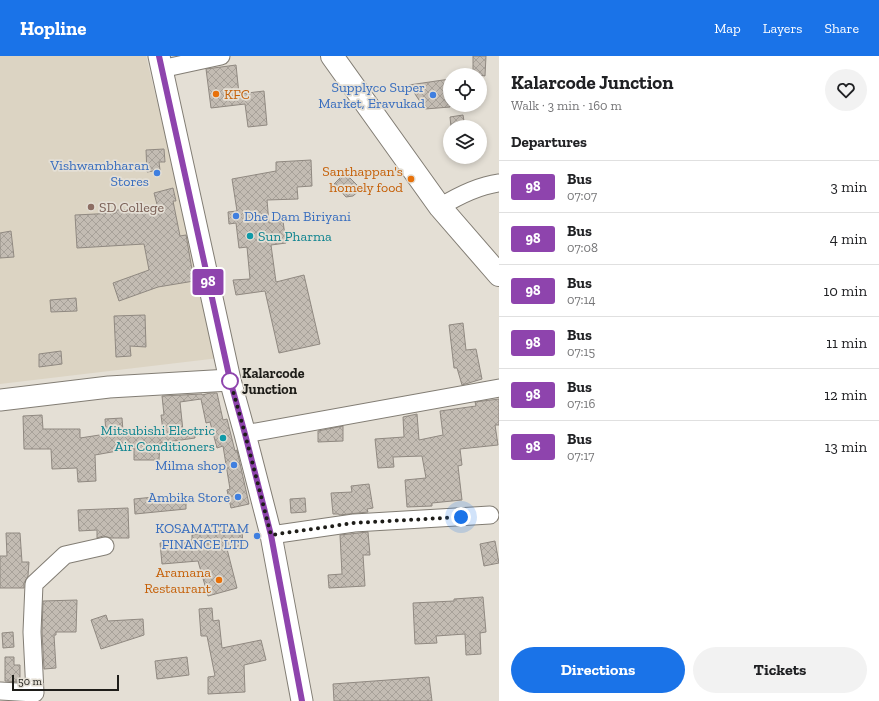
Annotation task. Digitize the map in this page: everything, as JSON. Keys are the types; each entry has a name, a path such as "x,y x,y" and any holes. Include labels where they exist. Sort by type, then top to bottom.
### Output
{"highway":[{"path":"332,56 440,207 499,275"}],"main road":[{"path":"160,62 230,380 271,535 302,701"},
{"path":"0,400 109,387 230,380"}],"street":[{"path":"160,62 221,56"},
{"path":"440,207 463,194 499,183"},
{"path":"245,434 499,388"},
{"path":"271,535 354,523 490,515"},
{"path":"0,691 35,693 32,632 34,584 65,555 105,546"}],"shaded area":[{"name":"SD College","path":"0,56 146,56 219,358 0,384"}],"building":[{"path":"473,56 486,56 485,68 473,68"},
{"path":"236,65 239,94 264,91 267,125 248,127 245,104 211,108 206,69"},
{"name":"Supplyco Super Market, Eravukad","path":"443,80 443,108 425,109 409,85"},
{"path":"463,115 464,120 450,120 450,117"},
{"path":"164,149 165,162 159,162 160,170 147,172 146,150"},
{"path":"311,160 312,186 297,187 298,199 267,200 269,223 283,221 286,243 271,245 276,282 304,275 320,344 279,353 265,291 236,295 233,280 250,279 247,247 239,248 236,223 229,224 228,212 237,211 232,179 276,171 276,162"},
{"path":"345,173 361,189 353,196 346,197 334,184"},
{"path":"173,188 176,201 173,201 180,236 186,235 194,281 158,287 119,301 113,283 149,270 144,244 77,248 75,215 116,213 116,210 158,208 154,193"},
{"path":"11,231 14,257 0,258 0,233"},
{"path":"76,298 77,311 51,312 50,300"},
{"path":"145,315 146,347 130,346 131,356 116,357 114,316"},
{"path":"463,323 466,350 476,349 482,379 462,385 457,368 454,368 449,325"},
{"path":"61,351 62,364 39,367 39,354"},
{"path":"217,393 223,420 227,419 235,451 237,450 249,504 231,508 227,490 230,489 223,446 217,448 210,422 206,423 201,399 180,402 183,431 195,431 195,438 160,443 159,460 134,460 134,448 95,455 96,481 78,482 77,468 52,469 51,449 24,449 23,416 42,415 43,429 80,429 80,438 106,434 105,419 122,418 123,431 163,431 161,415 164,415 162,396 202,395"},
{"path":"499,399 499,425 495,425 498,445 460,449 462,465 458,466 462,500 432,503 432,506 407,507 405,480 426,478 422,456 393,457 394,467 378,468 375,439 404,437 403,417 417,414 419,440 443,435 440,411 476,406 475,402"},
{"path":"343,426 343,441 318,442 318,431"},
{"path":"369,484 373,508 367,509 368,512 339,515 333,514 331,493 352,492 351,486"},
{"path":"174,495 174,499 186,498 186,509 135,514 134,499"},
{"path":"305,498 306,512 291,513 290,499"},
{"path":"128,508 129,538 111,538 103,536 97,538 97,530 79,531 78,510"},
{"path":"242,529 243,547 227,549 237,588 208,596 198,561 162,564 160,543 192,540 192,535"},
{"path":"368,532 370,555 363,555 365,586 329,588 328,575 342,574 340,535"},
{"path":"6,533 20,533 22,562 29,562 28,576 24,583 24,588 0,588 0,556 7,556"},
{"path":"495,541 499,563 484,566 480,544"},
{"path":"483,597 486,632 480,633 481,654 466,655 465,634 436,636 437,643 415,644 413,603 454,601 454,599"},
{"path":"77,600 76,632 56,632 56,635 54,635 56,668 44,669 42,632 43,601"},
{"path":"212,608 213,621 219,620 222,648 261,640 266,660 244,665 245,692 208,694 208,677 215,676 207,636 201,636 199,609"},
{"path":"106,615 108,621 143,619 144,635 101,649 91,620"},
{"path":"13,632 14,647 3,648 2,633"},
{"path":"5,657 14,657 14,665 20,665 20,682 5,681"},
{"path":"187,657 189,675 157,679 155,661"},
{"path":"429,677 432,701 334,701 333,684"}],"bus line":[{"name":"98","path":"159,56 230,380 271,535 302,701"}],"place":[{"name":"KFC","path":"216,94"},
{"name":"Supplyco Super Market, Eravukad","path":"433,95"},
{"name":"Vishwambharan Stores","path":"157,173"},
{"name":"Santhappan's homely food","path":"411,179"},
{"name":"SD College","path":"91,207"},
{"name":"Dhe Dam Biriyani","path":"236,216"},
{"name":"Sun Pharma","path":"250,236"},
{"name":"Kalarcode Junction","path":"230,381"},
{"name":"Mitsubishi Electric Air Conditioners","path":"223,438"},
{"name":"Milma shop","path":"234,465"},
{"name":"Ambika Store","path":"238,497"},
{"name":"KOSAMATTAM FINANCE LTD","path":"257,536"},
{"name":"Aramana Restaurant","path":"219,580"}],"route":[{"path":"230,381 271,535 354,523 461,517"}]}
